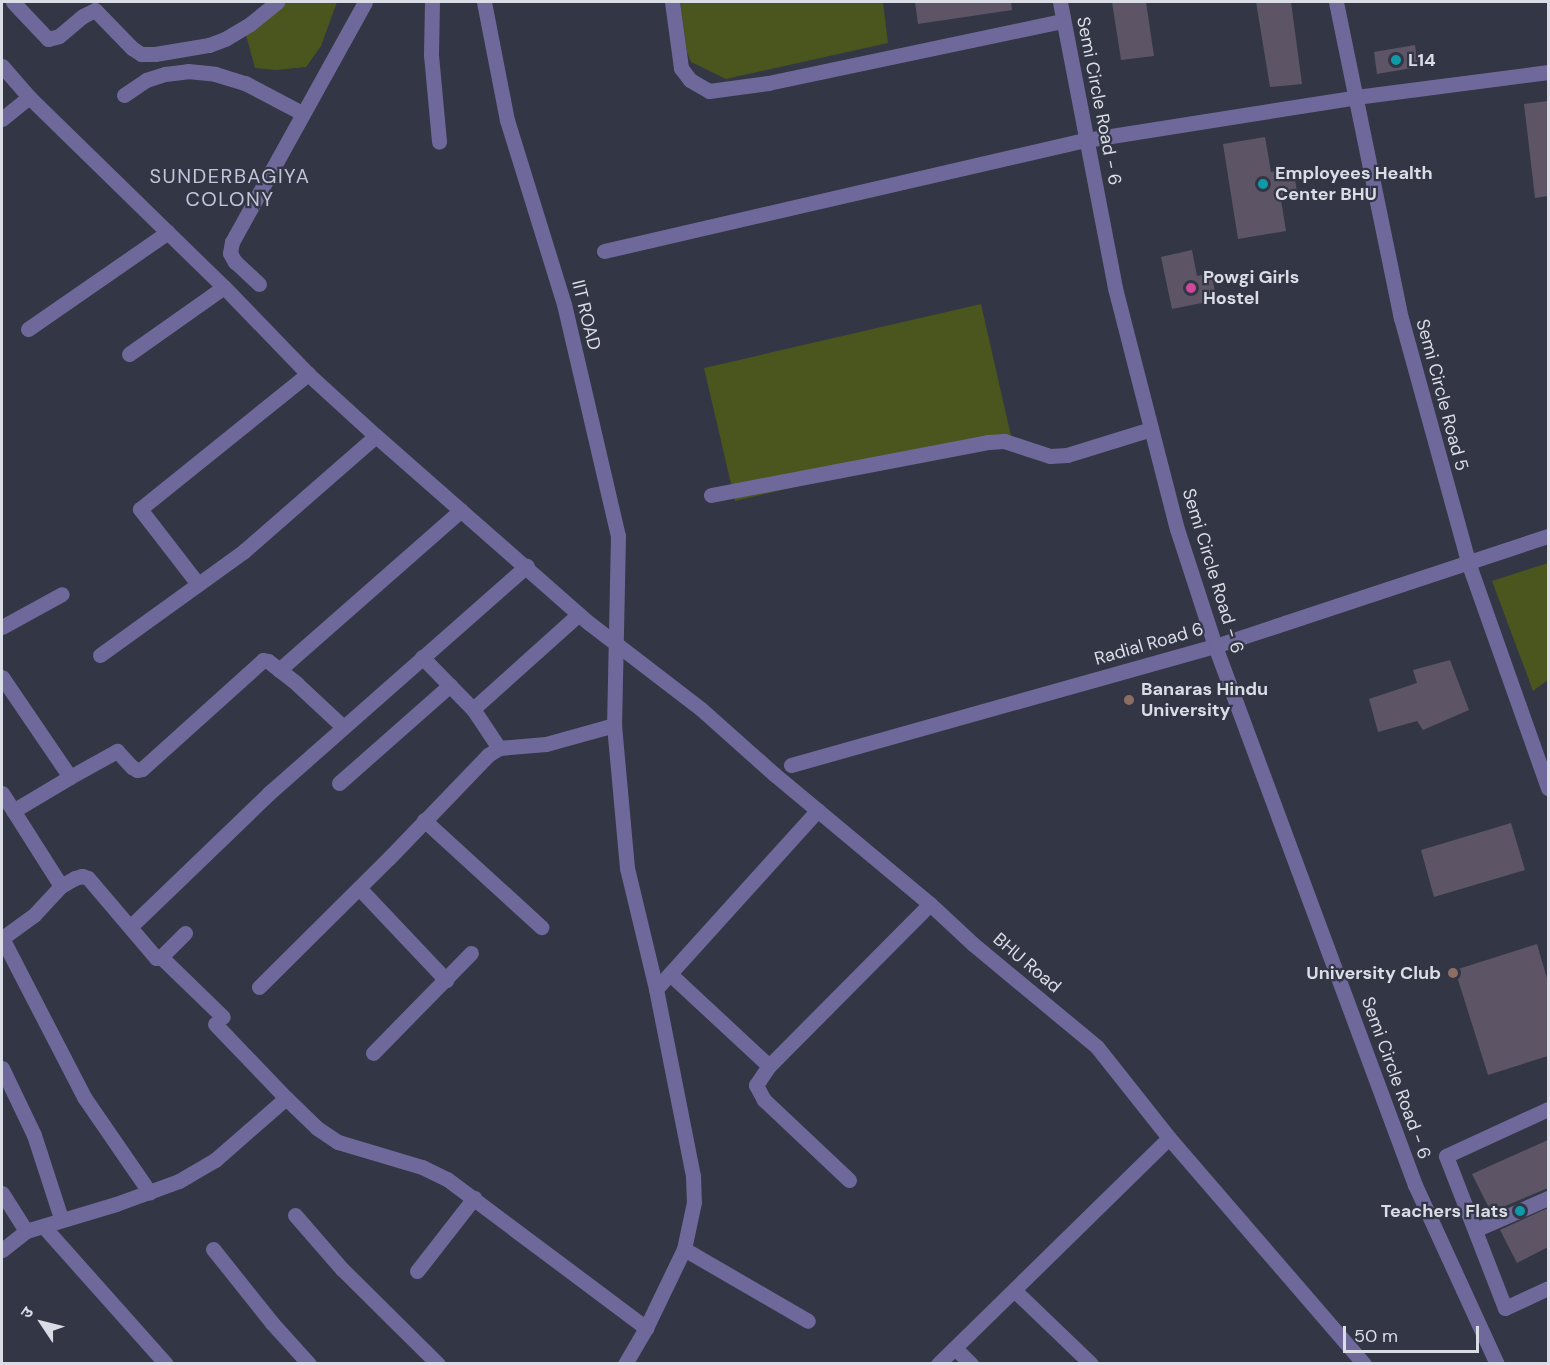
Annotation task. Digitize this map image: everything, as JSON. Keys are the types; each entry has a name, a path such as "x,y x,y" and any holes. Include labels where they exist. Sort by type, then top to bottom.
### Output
{"street":[{"path":"13,2 48,39 59,36 83,16 95,10 132,48 141,54 155,54 209,45 225,39 250,24 277,2"},
{"path":"260,284 235,262 230,253 232,242 365,2"},
{"path":"432,2 431,55 439,142"},
{"name":"IIT ROAD","path":"484,2 507,120 564,304 618,536 614,725 627,868 637,921 656,989 693,1176 694,1202 684,1249 646,1328 625,1364"},
{"path":"672,2 681,68 690,80 709,91 768,83 1063,21"},
{"name":"Semi Circle Road - 6","path":"1060,2 1115,288 1177,529 1215,646 1415,1185 1497,1364"},
{"name":"Semi Circle Road 5","path":"1336,2 1401,318 1468,562 1548,788"},
{"name":"BHU Road","path":"2,66 29,97 224,287 308,374 376,436 527,566 579,614 701,709 930,904 973,944 1097,1047 1169,1138 1364,1364"},
{"path":"124,95 146,81 165,74 188,72 215,74 245,83 302,113"},
{"path":"604,251 1086,140 1356,98 1548,72"},
{"path":"2,119 29,97"},
{"path":"28,328 168,232"},
{"path":"129,354 224,287"},
{"path":"198,584 140,509 308,374"},
{"path":"711,495 988,442 1004,441 1050,456 1067,455 1151,429"},
{"path":"100,655 244,551 376,436"},
{"path":"279,670 461,510"},
{"name":"Radial Road 6","path":"791,765 1215,646 1548,536"},
{"path":"130,927 342,726 527,566"},
{"path":"2,627 62,594"},
{"path":"473,709 579,614"},
{"path":"422,657 473,709 499,748"},
{"path":"13,811 117,751 132,767 137,770 142,769 258,663 268,661 342,726"},
{"path":"2,677 70,777"},
{"path":"339,783 450,685"},
{"path":"259,987 488,755 499,748 546,744 614,725"},
{"path":"2,793 61,886"},
{"path":"656,989 819,810"},
{"path":"424,820 541,927"},
{"path":"150,1192 84,1097 2,938 34,915 61,886 82,876 88,878 152,955 161,957 286,1098 317,1128 338,1142 422,1167 474,1198 646,1328"},
{"path":"359,888 446,980"},
{"path":"849,1180 764,1100 756,1085 769,1066 930,904"},
{"path":"161,957 185,933"},
{"path":"373,1053 471,953"},
{"path":"670,975 769,1066"},
{"path":"2,1068 34,1135 61,1218"},
{"path":"2,1250 26,1231 179,1181 214,1160 286,1098"},
{"path":"1548,1108 1446,1156 1505,1308 1548,1288"},
{"path":"938,1364 1169,1138"},
{"path":"2,1193 26,1231"},
{"path":"417,1271 474,1198"},
{"path":"1475,1230 1548,1198"},
{"path":"295,1215 342,1269 438,1364"},
{"path":"44,1227 166,1364"},
{"path":"213,1249 309,1364"},
{"path":"684,1249 808,1321"},
{"path":"1015,1291 1091,1364"},
{"path":"955,1348 971,1364"}],"green space":[{"path":"284,2 337,2 321,46 306,67 276,70 255,68 246,35"},
{"path":"680,2 883,2 888,43 726,79 691,62 687,52"},
{"path":"981,304 1011,436 735,501 704,368"},
{"path":"1548,563 1548,680 1533,691 1492,581"}],"building":[{"path":"915,2 1011,2 1012,10 918,24"},
{"path":"1112,2 1146,2 1154,56 1121,60"},
{"path":"1256,2 1291,2 1302,84 1270,87"},
{"name":"L14","path":"1415,45 1418,67 1377,74 1374,52"},
{"path":"1548,101 1548,196 1535,198 1524,104"},
{"name":"Employees Health Center BHU","path":"1265,137 1271,172 1293,168 1298,197 1281,200 1286,231 1238,239 1223,144"},
{"name":"Powgi Girls Hostel","path":"1192,250 1197,276 1211,273 1217,300 1172,309 1161,257"},
{"path":"1450,660 1469,710 1423,730 1417,721 1378,732 1369,699 1417,683 1413,670"},
{"path":"1511,823 1525,870 1434,897 1421,850"},
{"path":"1537,944 1548,982 1548,1056 1488,1075 1455,970"},
{"path":"1548,1140 1548,1188 1491,1212 1472,1174"},
{"path":"1548,1208 1548,1247 1517,1263 1500,1230"}],"place":[{"name":"L14","path":"1396,60"},
{"name":"Employees Health Center BHU","path":"1263,184"},
{"name":"Powgi Girls Hostel","path":"1191,288"},
{"name":"Banaras Hindu University","path":"1129,700"},
{"name":"University Club","path":"1453,973"},
{"name":"Teachers Flats","path":"1520,1211"}],"district":[{"name":"SUNDERBAGIYA COLONY","path":"230,188"}]}
